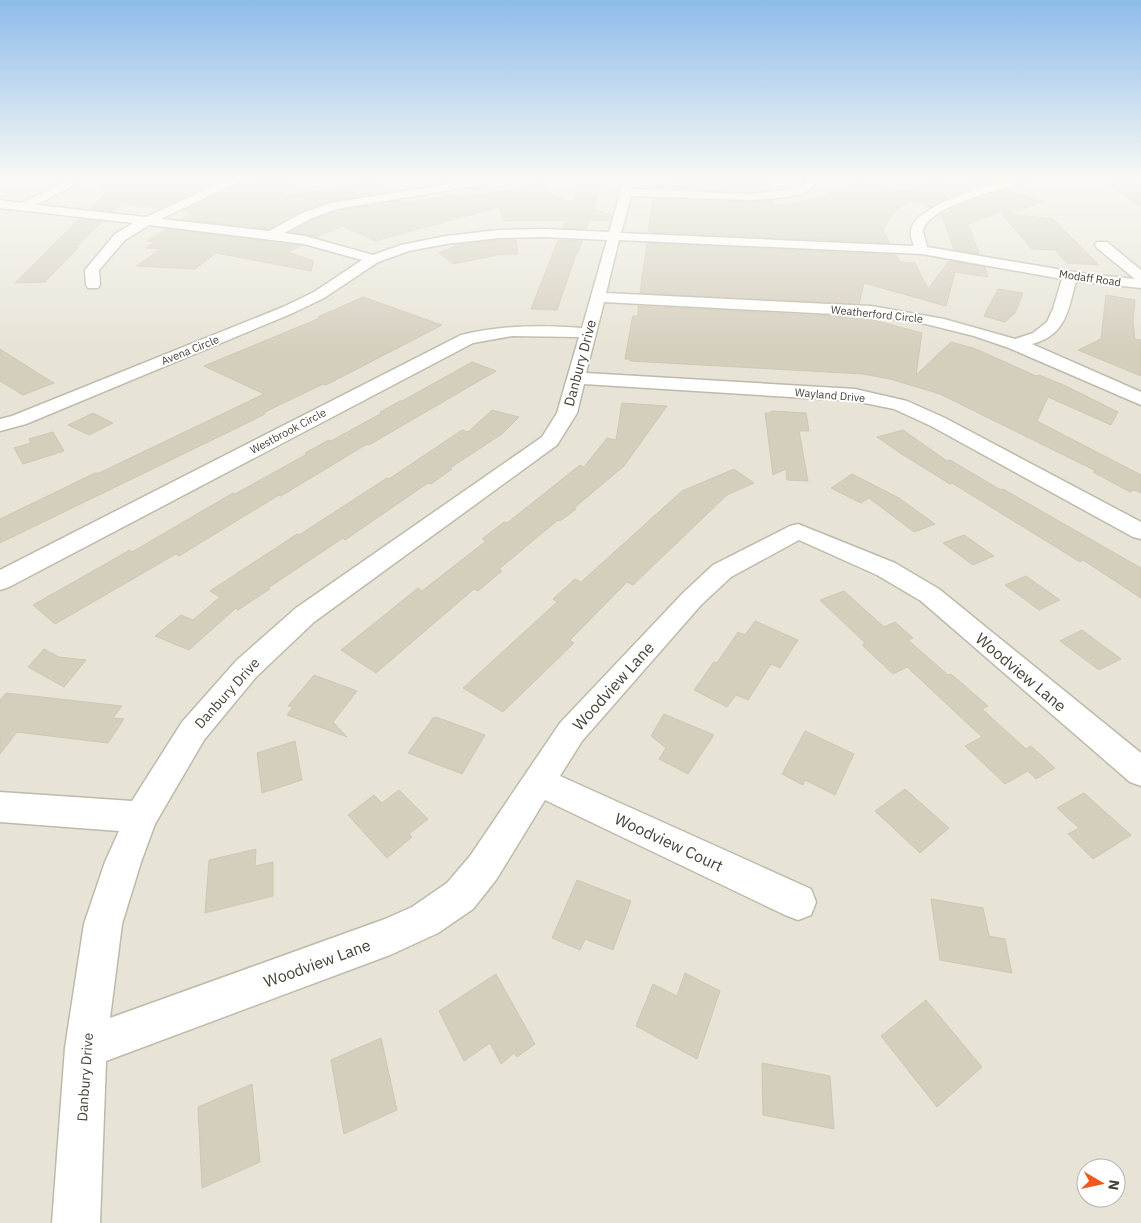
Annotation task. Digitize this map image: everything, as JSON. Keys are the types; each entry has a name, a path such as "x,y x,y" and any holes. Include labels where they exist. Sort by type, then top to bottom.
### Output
{"street":[{"path":"93,285 92,270 120,237"},
{"path":"285,237 305,240 373,259"},
{"name":"Modaff Road","path":"373,259 406,248 472,237"},
{"name":"Danbury Drive","path":"76,1223 86,1048 103,924 122,862 141,816 193,731 246,669 305,615 550,441 567,413 614,237"},
{"name":"Modaff Road","path":"616,237 922,250 971,256 1070,276 1141,284"},
{"path":"916,237 922,250"},
{"path":"1102,245 1141,277"},
{"name":"Avena Circle","path":"0,425 19,420 288,310 319,295 373,259"},
{"path":"1015,344 1040,336 1051,330 1056,322 1070,276"},
{"name":"Weatherford Circle","path":"598,297 871,311 914,317 955,326 1015,344 1141,398"},
{"name":"Westbrook Circle","path":"0,581 467,338 491,332 514,330 588,333"},
{"name":"Wayland Drive","path":"576,378 855,395 900,404 938,422 1141,532"},
{"name":"Woodview Lane","path":"86,1048 390,936 424,920 460,896 483,868 571,732 692,599 722,570 798,531 886,569 930,595 1141,772"},
{"name":"Woodview Court","path":"539,782 798,902"},
{"path":"0,806 141,816"}],"shaded area":[{"path":"0,237 1141,237 1141,1223 0,1223"}],"building":[{"path":"61,237 86,237 45,282 15,283"},
{"path":"153,237 230,237 301,246 288,252 314,261 311,271 216,253 195,269 136,266 161,249 145,248 155,242 147,241"},
{"path":"367,237 389,237 375,241"},
{"path":"760,237 887,237 890,243"},
{"path":"950,237 973,237 979,254 954,250"},
{"path":"1022,237 1071,237 1099,265 1067,263 1055,250 1032,249"},
{"path":"516,240 518,254 497,255 453,264 439,253 458,245"},
{"path":"558,240 582,241 557,310 531,309"},
{"path":"647,243 896,255 900,262 915,263 928,289 949,261 985,267 988,277 955,272 946,306 864,283 859,304 640,293"},
{"path":"998,289 1023,293 1015,313 1005,322 984,316"},
{"path":"1106,295 1135,300 1133,322 1135,339 1141,340 1141,376 1078,350 1101,339"},
{"path":"363,297 442,325 326,385 323,384 263,413 265,414 0,543 0,519 264,394 204,366 320,318 318,317"},
{"path":"638,306 866,318 922,333 916,375 951,342 976,349 1036,376 1039,375 1068,387 1118,412 1111,425 1048,397 1037,421 1141,475 1141,493 1134,490 1130,492 1093,472 1096,471 940,394 890,379 863,374 630,361 630,359 625,359 632,320 633,316 638,316"},
{"path":"0,349 54,383 23,395 0,381"},
{"path":"472,362 496,371 369,445 367,444 281,496 279,495 179,556 176,554 55,624 33,605 130,550 132,552 233,493 235,494 307,454 305,453 329,440 331,441"},
{"path":"622,403 667,406 624,466 574,508 576,509 560,521 558,520 499,569 502,571 478,591 474,589 376,673 341,650 418,588 422,591 486,541 482,539 504,522 507,523 580,465 584,467 607,438 616,440"},
{"path":"492,410 519,417 502,434 450,468 452,469 431,484 428,483 345,540 343,538 238,610 236,608 189,650 155,636 181,615 193,620 220,597 210,591 297,534 299,535 387,478 389,479 462,430 468,432"},
{"path":"771,411 806,413 809,431 799,431 808,481 787,480 786,469 773,475 765,413 771,413"},
{"path":"93,413 113,423 89,435 68,425"},
{"path":"903,430 947,461 950,460 1001,490 1003,489 1141,568 1141,598 1083,560 1080,562 952,483 950,484 877,437"},
{"path":"53,432 64,451 23,464 14,448 31,443 29,439"},
{"path":"734,469 754,483 727,495 633,585 627,582 570,640 574,643 503,712 463,688 557,602 553,599 575,579 581,582 682,491"},
{"path":"852,474 899,498 935,524 914,532 869,498 861,503 831,488"},
{"path":"964,535 994,556 973,565 943,543"},
{"path":"1026,576 1060,600 1039,610 1005,585"},
{"path":"844,591 884,627 895,622 913,638 908,640 948,675 951,674 988,706 982,709 1026,749 1031,746 1055,768 1036,779 1028,771 1005,784 965,746 982,737 907,667 893,674 862,645 865,643 820,600"},
{"path":"755,621 798,640 780,668 771,664 748,700 736,695 727,707 694,690 714,662 717,663 738,632 745,635"},
{"path":"1082,630 1121,659 1099,670 1060,641"},
{"path":"44,649 59,657 86,660 64,687 28,667"},
{"path":"314,675 357,691 333,722 347,737 287,715 293,707 288,706"},
{"path":"6,693 122,706 113,718 124,719 108,743 17,732 0,754 0,700"},
{"path":"664,714 714,735 688,774 659,759 666,748 651,736"},
{"path":"436,717 485,735 462,774 408,753 433,718"},
{"path":"805,731 854,754 835,795 805,780 803,785 782,774"},
{"path":"295,741 302,780 262,793 257,753"},
{"path":"905,789 949,828 920,853 875,811"},
{"path":"399,790 428,819 409,834 412,837 387,858 348,815 374,795 382,803"},
{"path":"1084,793 1131,835 1093,859 1068,834 1079,828 1057,808"},
{"path":"256,849 255,866 273,862 273,896 205,913 209,860"},
{"path":"577,880 631,901 613,950 585,939 580,950 552,938"},
{"path":"931,899 983,908 989,936 1005,939 1012,973 940,960"},
{"path":"685,973 720,991 697,1059 636,1026 653,984 677,996"},
{"path":"496,974 535,1044 517,1057 514,1053 501,1064 490,1043 464,1061 439,1011"},
{"path":"926,1000 982,1067 937,1107 881,1036"},
{"path":"381,1038 397,1110 344,1134 331,1060"},
{"path":"762,1063 830,1076 834,1129 763,1115"},
{"path":"252,1084 260,1162 202,1188 198,1107"}]}
